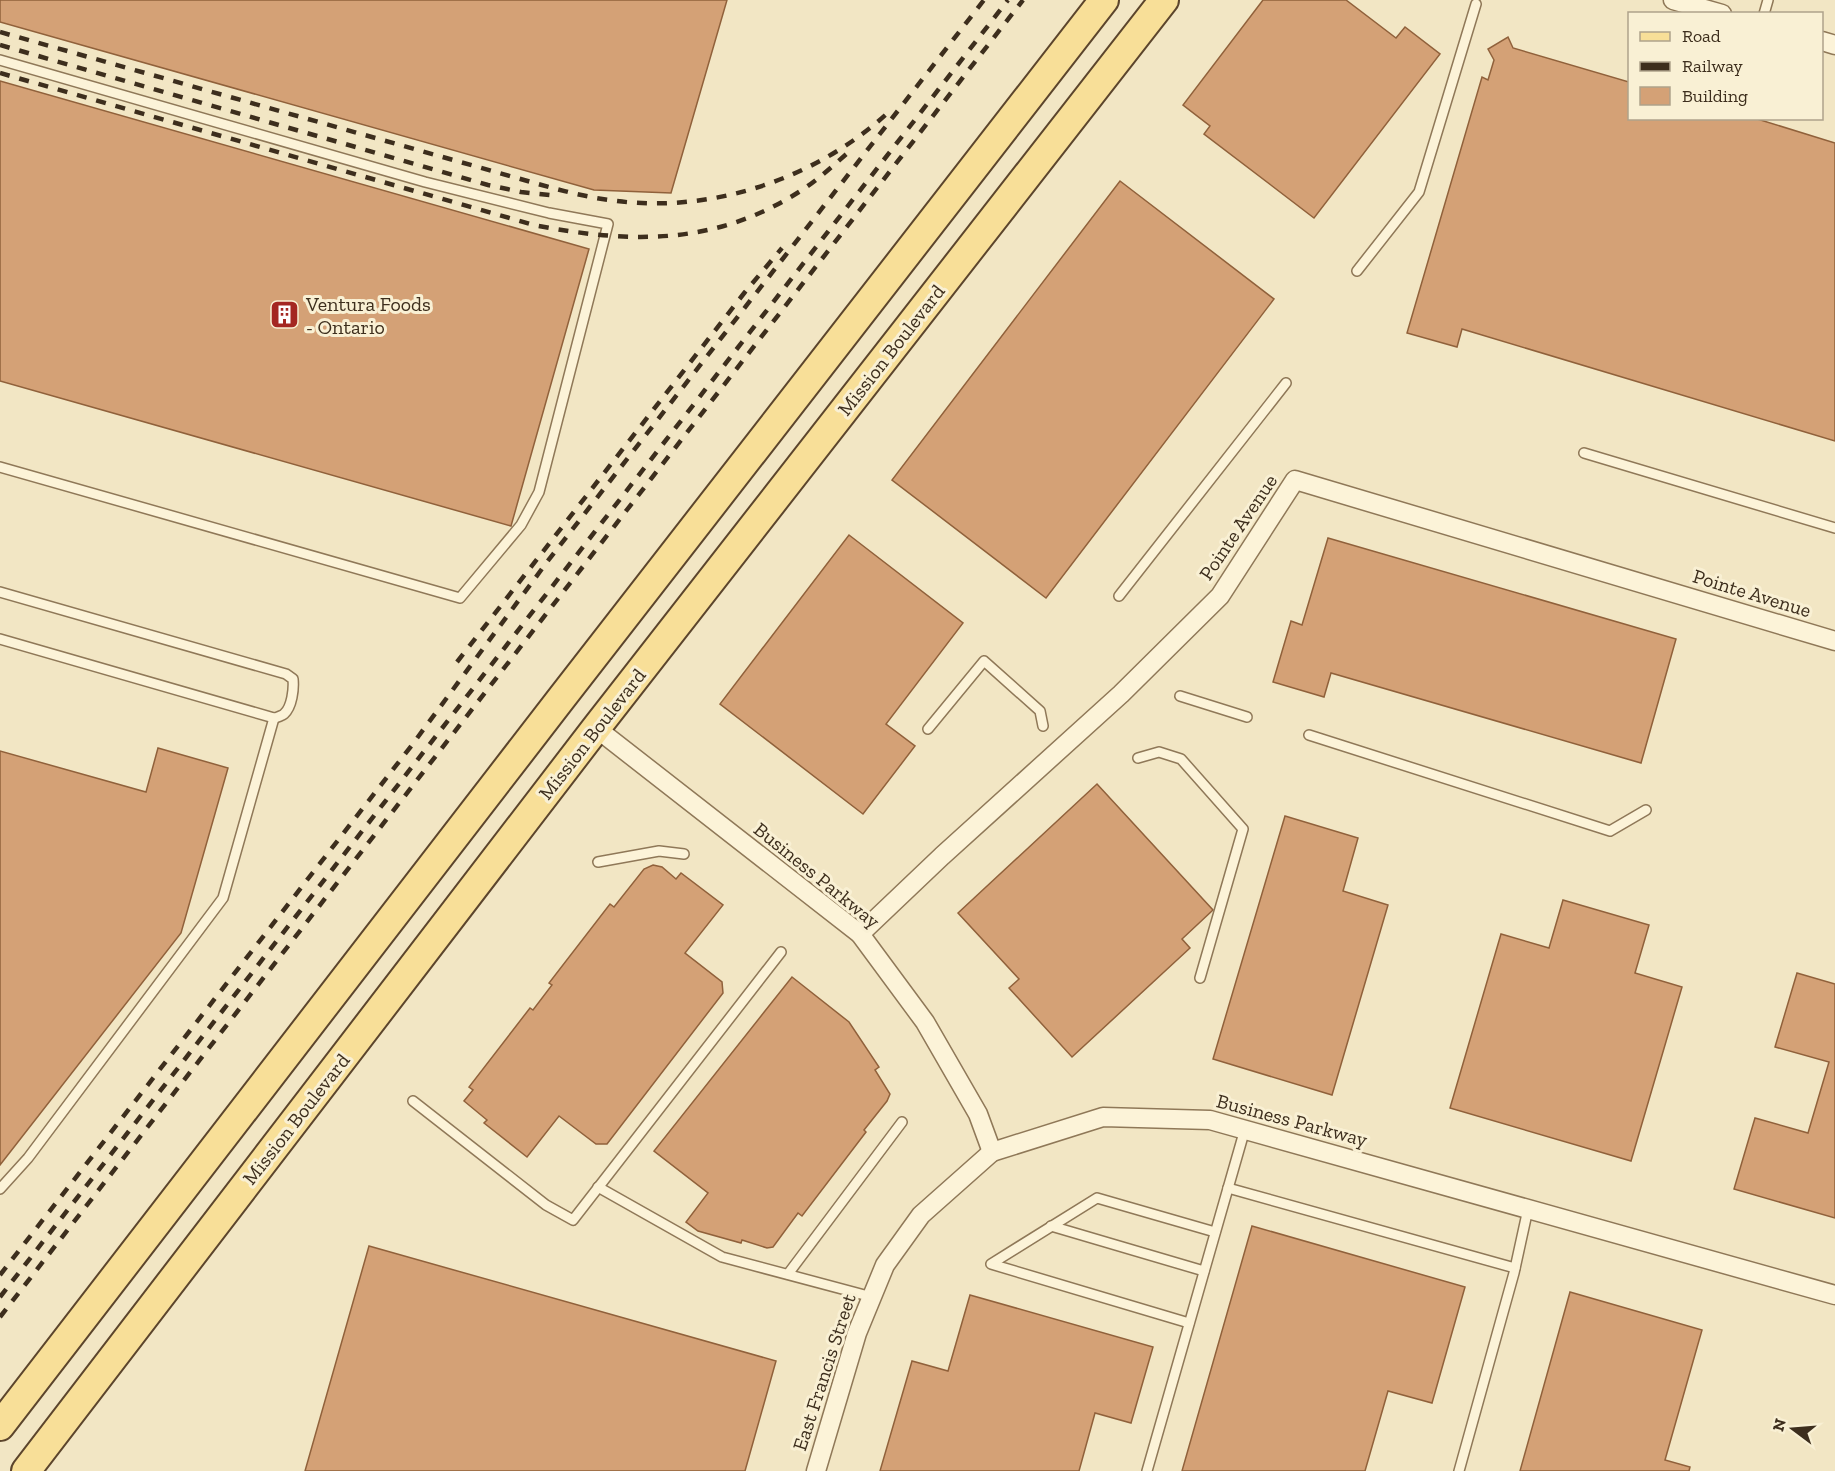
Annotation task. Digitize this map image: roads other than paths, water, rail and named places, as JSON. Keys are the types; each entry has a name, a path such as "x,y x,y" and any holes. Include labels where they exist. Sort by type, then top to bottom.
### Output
{"main road":[{"path":"0,1426 1104,0"},
{"name":"Mission Boulevard","path":"26,1471 596,728 1164,0"}],"street":[{"path":"1673,0 1715,12"},
{"name":"Pointe Avenue","path":"860,934 942,856 1121,694 1220,596 1295,480 1835,641"},
{"name":"Business Parkway","path":"596,728 860,934 925,1022 978,1114 992,1152 1103,1117 1210,1120 1835,1295"},
{"name":"East Francis Street","path":"816,1471 856,1333 885,1265 921,1215 992,1152"}],"lane":[{"path":"1358,271 1419,192 1476,4"},
{"path":"0,60 425,182 549,213 608,224 539,492 521,525 460,598 0,467"},
{"path":"1119,597 1286,383"},
{"path":"1584,453 1835,528"},
{"path":"0,592 286,674 293,679 294,688 284,714 274,718 0,639"},
{"path":"928,729 984,662 1040,711 1043,726"},
{"path":"1180,696 1247,717"},
{"path":"0,1190 35,1148 223,898 274,718"},
{"path":"1309,735 1610,831 1646,810"},
{"path":"1138,758 1159,752 1181,759 1243,829 1200,978"},
{"path":"598,862 659,851 684,854"},
{"path":"413,1101 546,1205 573,1220 780,952"},
{"path":"788,1275 902,1122"},
{"path":"1147,1471 1245,1129"},
{"path":"598,1187 723,1257 872,1297"},
{"path":"1228,1188 1515,1268"},
{"path":"1189,1323 991,1264 1097,1198 1215,1232"},
{"path":"1459,1471 1515,1268 1528,1209"},
{"path":"1051,1226 1204,1271"}],"railway":[{"path":"0,1275 412,745 547,562 984,0"},
{"path":"0,1297 1008,0"},
{"path":"0,1317 1023,0"},
{"path":"0,32 545,186 609,200 647,203 685,202 723,196 761,186 797,173 831,155 863,134 892,109"},
{"path":"0,45 488,185 558,196"},
{"path":"0,73 534,225 605,235 640,237 674,235 707,230 740,221 772,207 805,188 851,150"},
{"path":"457,662 745,292 782,248"}],"place":[{"name":"Ventura Foods - Ontario","path":"285,315"}]}
